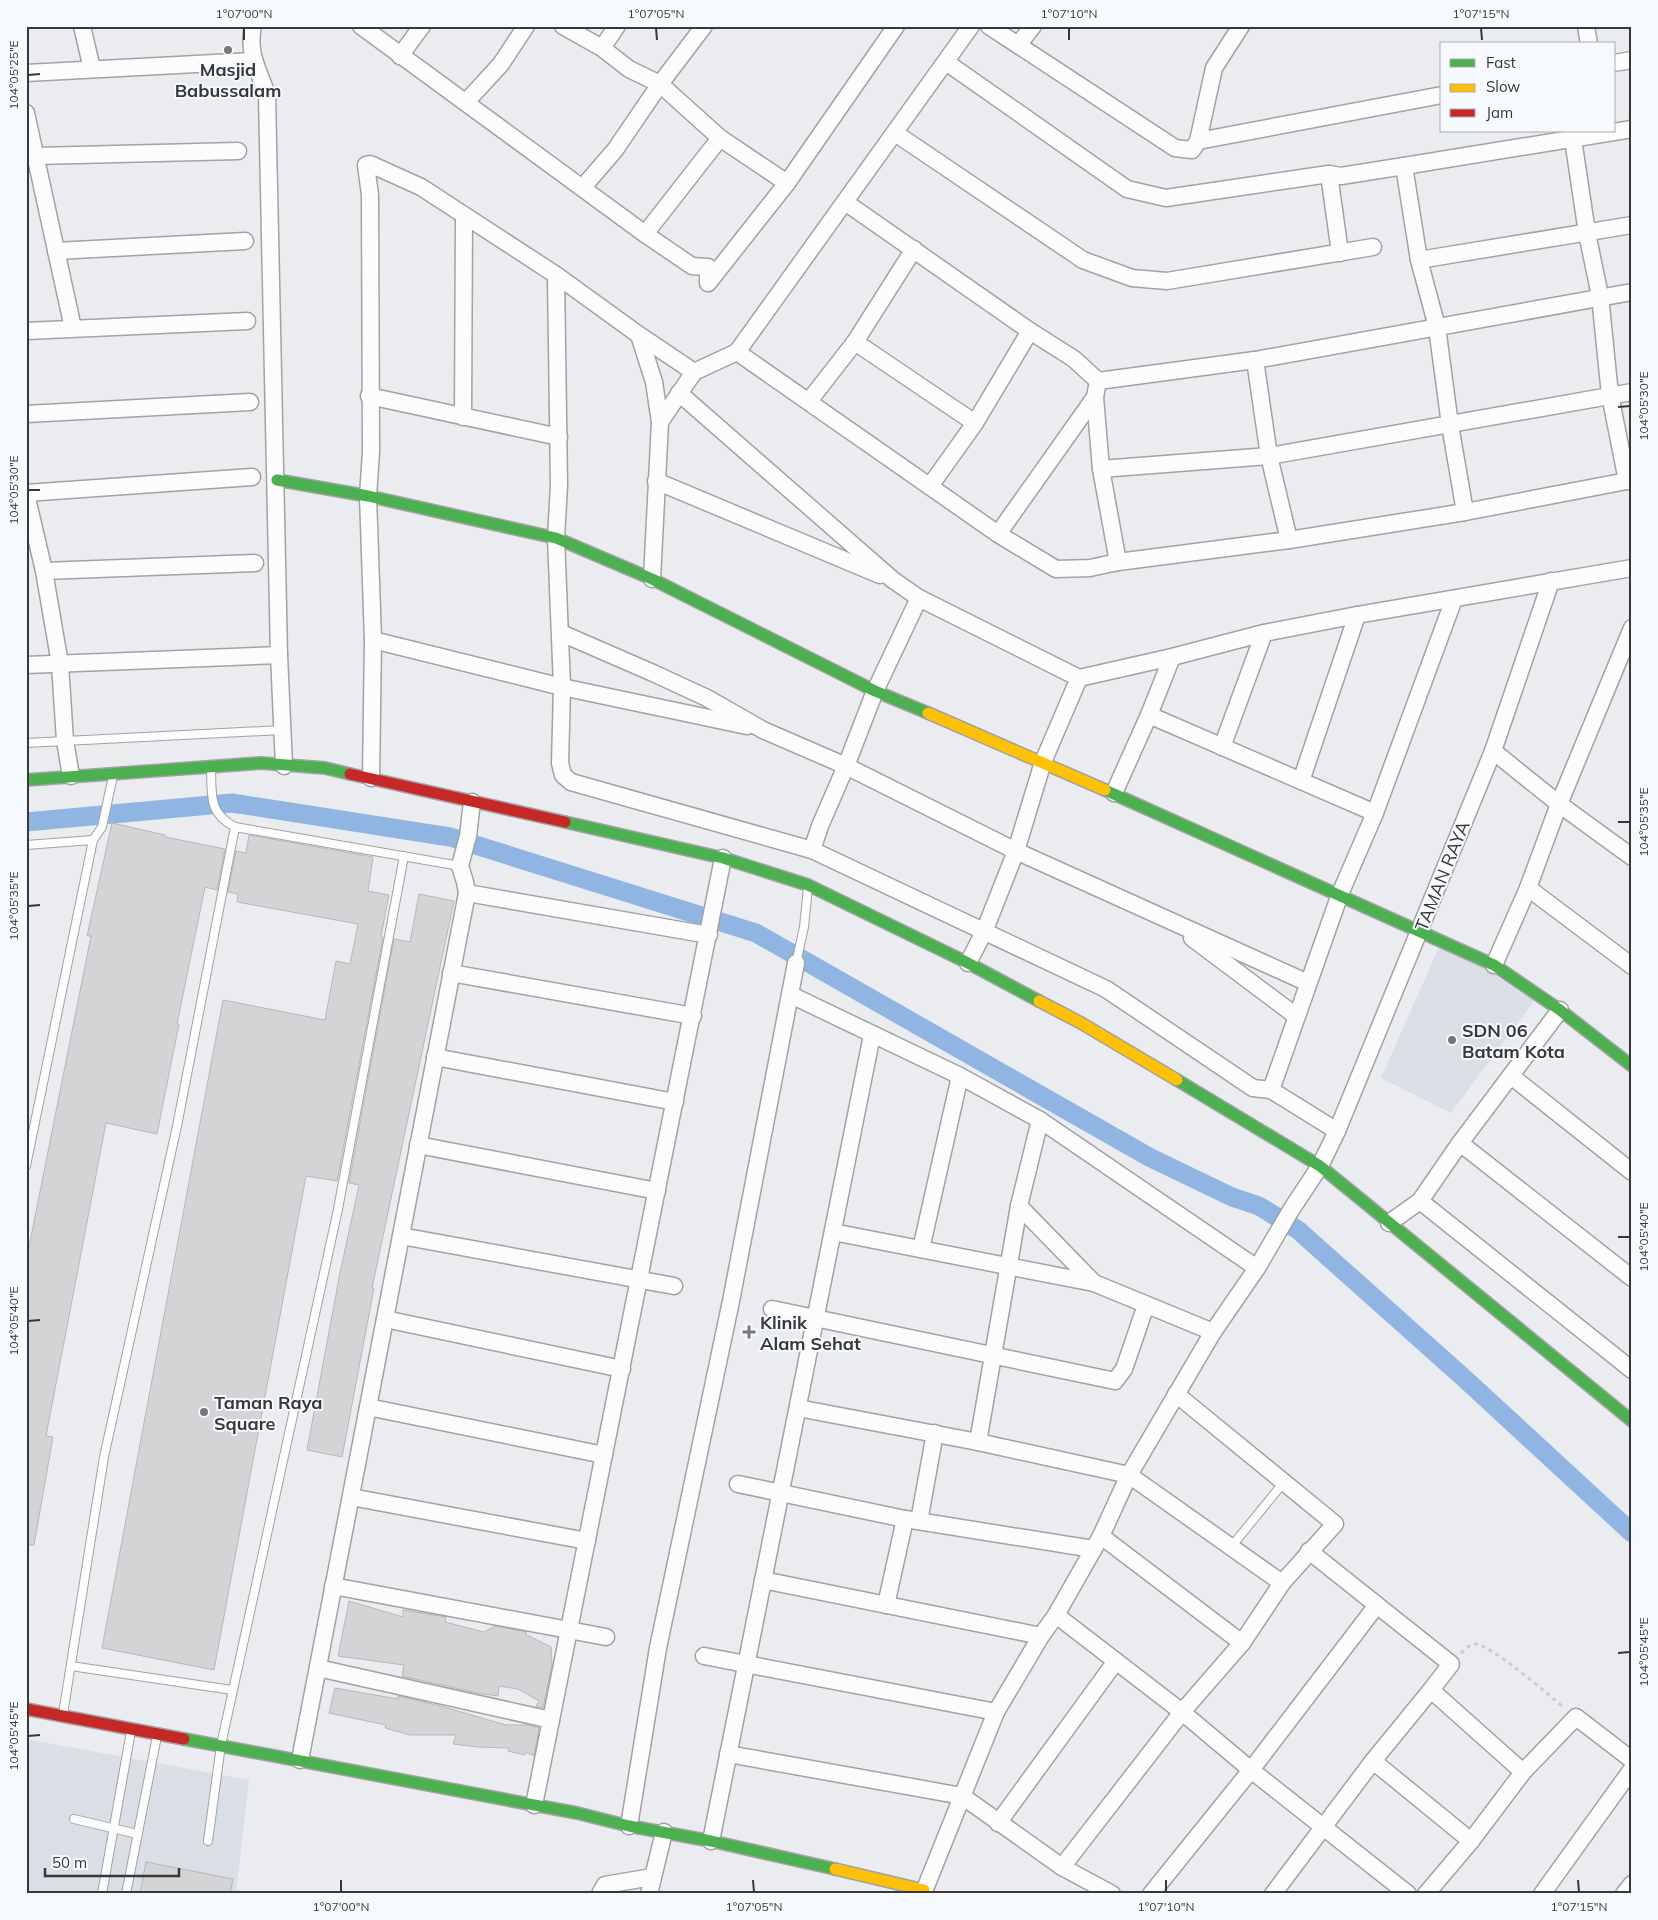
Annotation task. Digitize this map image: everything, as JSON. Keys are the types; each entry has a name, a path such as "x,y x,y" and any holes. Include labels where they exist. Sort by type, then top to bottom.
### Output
{"street":[{"path":"82,26 92,69"},
{"path":"253,26 250,39 253,61 267,95 284,766"},
{"path":"361,26 645,234 692,266 708,267 708,284 787,183 896,26"},
{"path":"400,56 422,26"},
{"path":"466,102 501,64 526,26"},
{"path":"563,26 602,48 629,69 660,84 720,138 787,183"},
{"path":"602,48 617,26"},
{"path":"583,187 615,150 660,84 704,26"},
{"path":"660,422 694,372 737,352 971,26"},
{"path":"989,26 1175,148 1192,150 1198,141 1214,68 1243,27"},
{"path":"1018,45 1033,26"},
{"path":"1586,26 1589,42"},
{"path":"1616,63 1632,60"},
{"path":"26,73 253,61"},
{"path":"946,62 1127,189 1166,198 1330,174 1342,176 1614,132"},
{"path":"1198,141 1440,95"},
{"path":"26,113 36,156 34,183 56,251 73,328"},
{"path":"1616,132 1632,129"},
{"path":"895,132 1083,260 1132,278 1167,281 1373,247"},
{"path":"645,234 720,138"},
{"path":"737,352 998,534 1056,569 1090,568 1118,562 1289,540 1465,512 1629,481 1610,395 1600,296 1586,233 1573,139"},
{"path":"36,156 238,150"},
{"path":"372,778 373,640 368,496 371,452 369,396 370,195 366,165 370,164 384,169 421,187 556,275 694,372"},
{"path":"1404,166 1419,260 1437,326 1450,424 1465,512"},
{"path":"1330,174 1340,253"},
{"path":"845,202 1030,331 1074,359 1096,389 1101,469 1118,562"},
{"path":"463,417 464,216"},
{"path":"1419,260 1632,225"},
{"path":"56,251 245,241"},
{"path":"809,401 855,342 914,249"},
{"path":"556,275 559,485 556,538 562,687 560,763 563,775 571,782 812,850 1106,989 1253,1088 1271,1090 1337,1131"},
{"path":"998,534 1096,389 1600,296 1632,292"},
{"path":"26,331 247,321"},
{"path":"930,486 975,423 1030,331"},
{"path":"639,335 654,382 660,422 652,579"},
{"path":"855,342 975,423"},
{"path":"1255,360 1269,456 1289,540"},
{"path":"1101,469 1269,456 1632,392"},
{"path":"679,393 893,580 919,598 1079,678 1172,657 1264,633 1357,615 1632,568"},
{"path":"369,396 558,437"},
{"path":"26,414 250,402"},
{"path":"71,776 65,741 60,664 44,571 26,494 252,477"},
{"path":"277,480 368,496 556,538 652,579 875,691 1114,793 1494,965 1560,1010 1632,1066"},
{"path":"656,481 893,580"},
{"path":"44,571 255,562"},
{"name":"TAMAN RAYA","path":"925,1893 996,1712 1041,1636 1056,1615 1097,1542 1129,1475 1176,1394 1213,1332 1275,1240 1291,1210 1320,1166 1337,1131 1493,751 1551,581"},
{"path":"812,850 875,691 919,598"},
{"path":"1271,1090 1340,894 1375,813 1454,599"},
{"path":"1301,781 1357,615"},
{"path":"1494,965 1528,888 1559,804 1632,628"},
{"path":"560,633 707,698 763,730 846,766 1016,851 1308,983"},
{"path":"1222,747 1264,633"},
{"path":"373,640 562,687 763,730"},
{"path":"26,665 280,655"},
{"path":"1114,793 1149,715 1172,657"},
{"path":"968,963 984,932 1016,851 1043,762 1079,678"},
{"path":"1149,715 1375,813"},
{"path":"1493,751 1559,804 1630,850"},
{"path":"26,780 261,763 325,768 723,858 808,885 968,963 1081,1023 1320,1166 1632,1421"},
{"path":"300,1760 467,893 464,851 472,802"},
{"path":"534,1805 723,858"},
{"path":"1528,888 1632,966"},
{"path":"467,893 709,932"},
{"path":"1166,919 1296,1016"},
{"path":"629,1826 658,1648 731,1300 796,963"},
{"path":"452,972 692,1016"},
{"path":"791,995 960,1076 1040,1120 1257,1268"},
{"path":"1389,1223 1420,1201 1460,1143 1560,1010"},
{"path":"711,1841 872,1035"},
{"path":"435,1056 675,1102"},
{"path":"921,1249 960,1076"},
{"path":"1511,1076 1632,1172"},
{"path":"978,1442 1008,1266 1040,1120"},
{"path":"1460,1143 1632,1278"},
{"path":"418,1145 657,1191"},
{"path":"1420,1201 1632,1370"},
{"path":"1020,1206 1094,1283"},
{"path":"833,1232 1094,1283 1213,1332"},
{"path":"401,1236 674,1286"},
{"path":"772,1309 1115,1381 1124,1369 1146,1305"},
{"path":"385,1319 622,1369"},
{"path":"1062,1867 1182,1712 1242,1643 1282,1583 1335,1524 1176,1394"},
{"path":"368,1407 604,1454"},
{"path":"798,1408 935,1433 1129,1475 1282,1583"},
{"path":"886,1605 912,1520 935,1433"},
{"path":"738,1484 912,1520 1097,1542 1242,1643"},
{"path":"351,1496 587,1541"},
{"path":"1277,1892 1373,1761 1451,1664 1309,1551"},
{"path":"763,1580 1041,1636"},
{"path":"333,1586 606,1637"},
{"path":"1151,1894 1251,1770 1378,1605"},
{"path":"1056,1615 1182,1712 1251,1770 1408,1894"},
{"path":"704,1656 996,1712"},
{"path":"998,1822 1116,1661"},
{"path":"318,1668 551,1720"},
{"path":"1431,1690 1524,1772"},
{"path":"26,1709 577,1813 629,1826 711,1841 925,1893"},
{"path":"1426,1894 1471,1841 1524,1772 1576,1717 1632,1760"},
{"path":"728,1754 962,1796 1062,1867 1112,1894"},
{"path":"1373,1761 1471,1841"},
{"path":"1542,1894 1632,1769"},
{"path":"649,1894 664,1832"},
{"path":"600,1894 605,1885 629,1887 652,1878"},
{"path":"1624,1894 1632,1884"}],"lane":[{"path":"26,743 282,730"},
{"path":"211,768 212,794 216,814 224,822 235,827 404,856 464,851"},
{"path":"26,1166 93,840 102,827 114,774"},
{"path":"63,1716 104,1457 177,1126 235,827"},
{"path":"26,845 93,840"},
{"path":"208,1841 221,1745 338,1209 404,856"},
{"path":"796,963 804,927 808,885"},
{"path":"1231,1547 1284,1482"},
{"path":"71,1666 232,1690"},
{"path":"102,1894 132,1729"},
{"path":"126,1894 157,1734"},
{"path":"74,1819 137,1834"}],"path":[{"path":"1451,1664 1468,1647 1474,1644 1484,1647 1501,1658 1576,1717"}],"shaded area":[{"name":"SDN 06 Batam Kota","path":"1442,940 1534,1001 1451,1113 1381,1078"},
{"path":"26,1739 249,1780 236,1894 26,1894"}],"building":[{"path":"112,823 165,835 165,837 225,849 217,890 205,887 157,1134 106,1123 46,1436 53,1437 34,1545 26,1545 26,1262 91,936 87,936"},
{"name":"Taman Raya Square","path":"249,835 373,857 368,891 389,895 381,936 383,937 337,1181 306,1176 214,1670 102,1648 223,1000 325,1020 336,961 350,964 358,924 237,902 238,894 228,892 236,851 246,853"},
{"path":"419,894 454,901 372,1288 374,1288 342,1457 307,1450 340,1273 359,1185 349,1183 394,939 410,942"},
{"path":"349,1601 403,1617 403,1610 446,1617 445,1622 484,1632 495,1626 527,1632 525,1634 551,1647 552,1664 543,1708 536,1706 539,1701 518,1689 499,1686 498,1696 478,1693 402,1676 404,1665 338,1656"},
{"path":"335,1688 398,1699 398,1696 506,1725 529,1725 539,1728 534,1756 526,1752 525,1755 508,1751 509,1748 453,1744 456,1735 410,1735 385,1728 386,1725 329,1713"},
{"path":"146,1862 233,1879 230,1894 140,1894"}],"waterway":[{"path":"26,822 232,803 450,837 756,933 1149,1157 1232,1197 1259,1206 1298,1230 1465,1379 1632,1533"}],"traffic: fast":[{"path":"277,480 368,496 556,538 652,579 875,691 928,713"},
{"path":"26,780 261,763 325,768 350,774"},
{"path":"1105,790 1494,965 1560,1010 1632,1066"},
{"path":"565,822 723,858 808,885 968,963 1039,1001"},
{"path":"1177,1080 1320,1166 1632,1421"},
{"path":"184,1739 577,1813 629,1826 711,1841 835,1869"}],"traffic: slow":[{"path":"928,713 1105,790"},
{"path":"1039,1001 1081,1023 1177,1080"},
{"path":"835,1869 924,1890"}],"traffic: jam":[{"path":"350,774 565,822"},
{"path":"26,1709 184,1739"}],"place":[{"name":"Masjid Babussalam","path":"228,50"},
{"name":"SDN 06 Batam Kota","path":"1452,1040"},
{"name":"Klinik Alam Sehat","path":"749,1332"},
{"name":"Taman Raya Square","path":"204,1412"}]}
